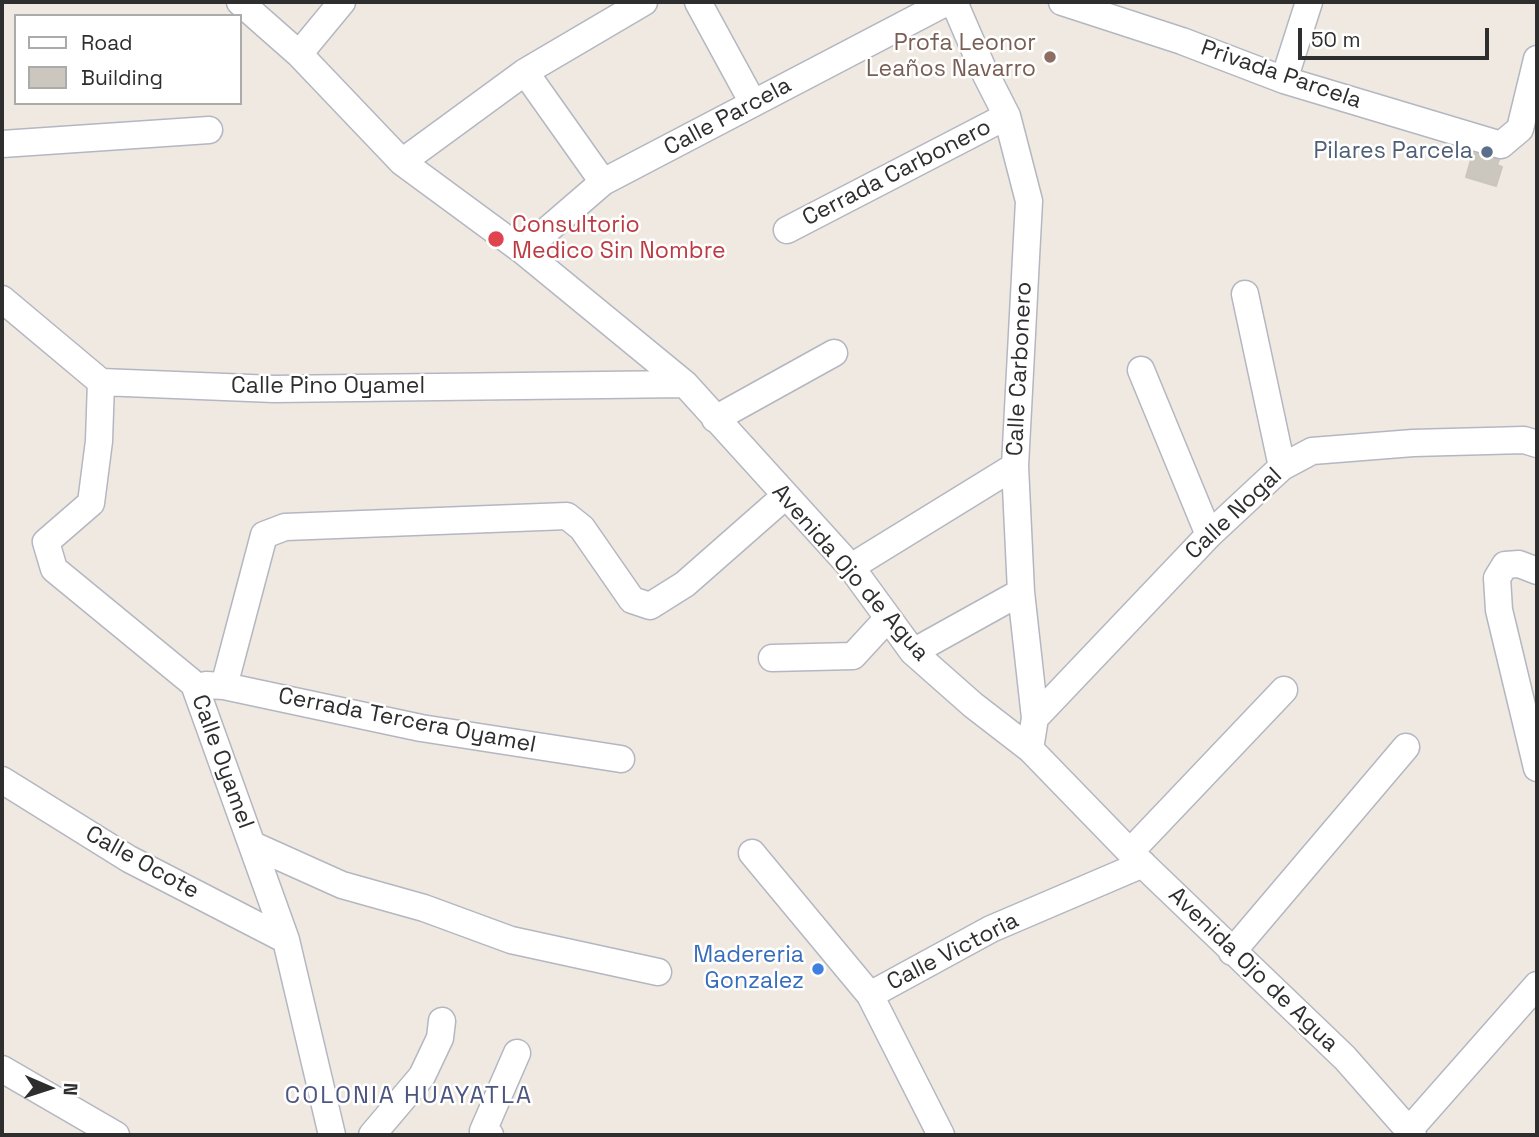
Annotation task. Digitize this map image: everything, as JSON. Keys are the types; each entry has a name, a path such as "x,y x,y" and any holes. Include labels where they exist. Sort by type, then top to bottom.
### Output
{"street":[{"name":"Avenida Ojo de Agua","path":"240,2 299,54 402,162 523,250 685,384 784,497 850,567 913,652 973,705 1030,749 1136,858 1345,1058 1411,1132"},
{"path":"299,54 342,2"},
{"path":"402,162 525,72 644,2"},
{"path":"698,2 754,103"},
{"name":"Calle Parcela","path":"523,250 603,182 947,2"},
{"name":"Calle Carbonero","path":"954,2 1007,116 1029,201 1015,466 1021,592 1035,718 1030,749"},
{"name":"Privada Parcela","path":"1062,2 1182,41 1284,80 1501,145 1520,129 1537,59"},
{"path":"1284,80 1309,2"},
{"path":"525,72 603,182"},
{"name":"Cerrada Carbonero","path":"787,230 1007,116"},
{"path":"2,144 209,131"},
{"path":"1245,294 1282,467"},
{"path":"2,299 101,382"},
{"path":"715,419 834,353"},
{"path":"1141,370 1209,535"},
{"name":"Calle Pino Oyamel","path":"101,382 274,389 685,384"},
{"name":"Calle Oyamel","path":"101,382 99,442 91,503 46,542 54,569 194,684 286,940 332,1135"},
{"name":"Calle Nogal","path":"1035,718 1209,535 1282,467 1312,451 1413,443 1524,440 1537,444"},
{"path":"850,567 1015,466"},
{"path":"224,686 264,535 285,527 567,516 582,528 632,600 650,606 685,584 784,497"},
{"path":"1528,568 1505,565 1497,578 1499,610 1537,768"},
{"path":"913,652 1021,592"},
{"path":"772,658 853,656 888,618"},
{"name":"Cerrada Tercera Oyamel","path":"194,684 224,686 421,727 621,759"},
{"path":"1136,858 1284,690"},
{"path":"1232,952 1406,747"},
{"name":"Calle Ocote","path":"2,780 129,859 286,940"},
{"path":"253,845 342,885 424,908 511,940 658,972"},
{"path":"752,853 870,995"},
{"name":"Calle Victoria","path":"941,1135 870,995 991,929 1136,858"},
{"path":"1411,1132 1537,985"},
{"path":"372,1135 422,1076 440,1038 442,1021"},
{"path":"489,1135 483,1131 517,1053"},
{"path":"2,1069 14,1088 116,1135"}],"building":[{"path":"1473,153 1499,160 1497,165 1502,167 1496,186 1466,177"}],"place":[{"name":"Profa Leonor Leaños Navarro","path":"1050,57"},
{"name":"Pilares Parcela","path":"1487,152"},
{"name":"Consultorio Medico Sin Nombre","path":"496,239"},
{"name":"Madereria Gonzalez","path":"818,969"}],"district":[{"name":"COLONIA HUAYATLA","path":"409,1096"}]}
